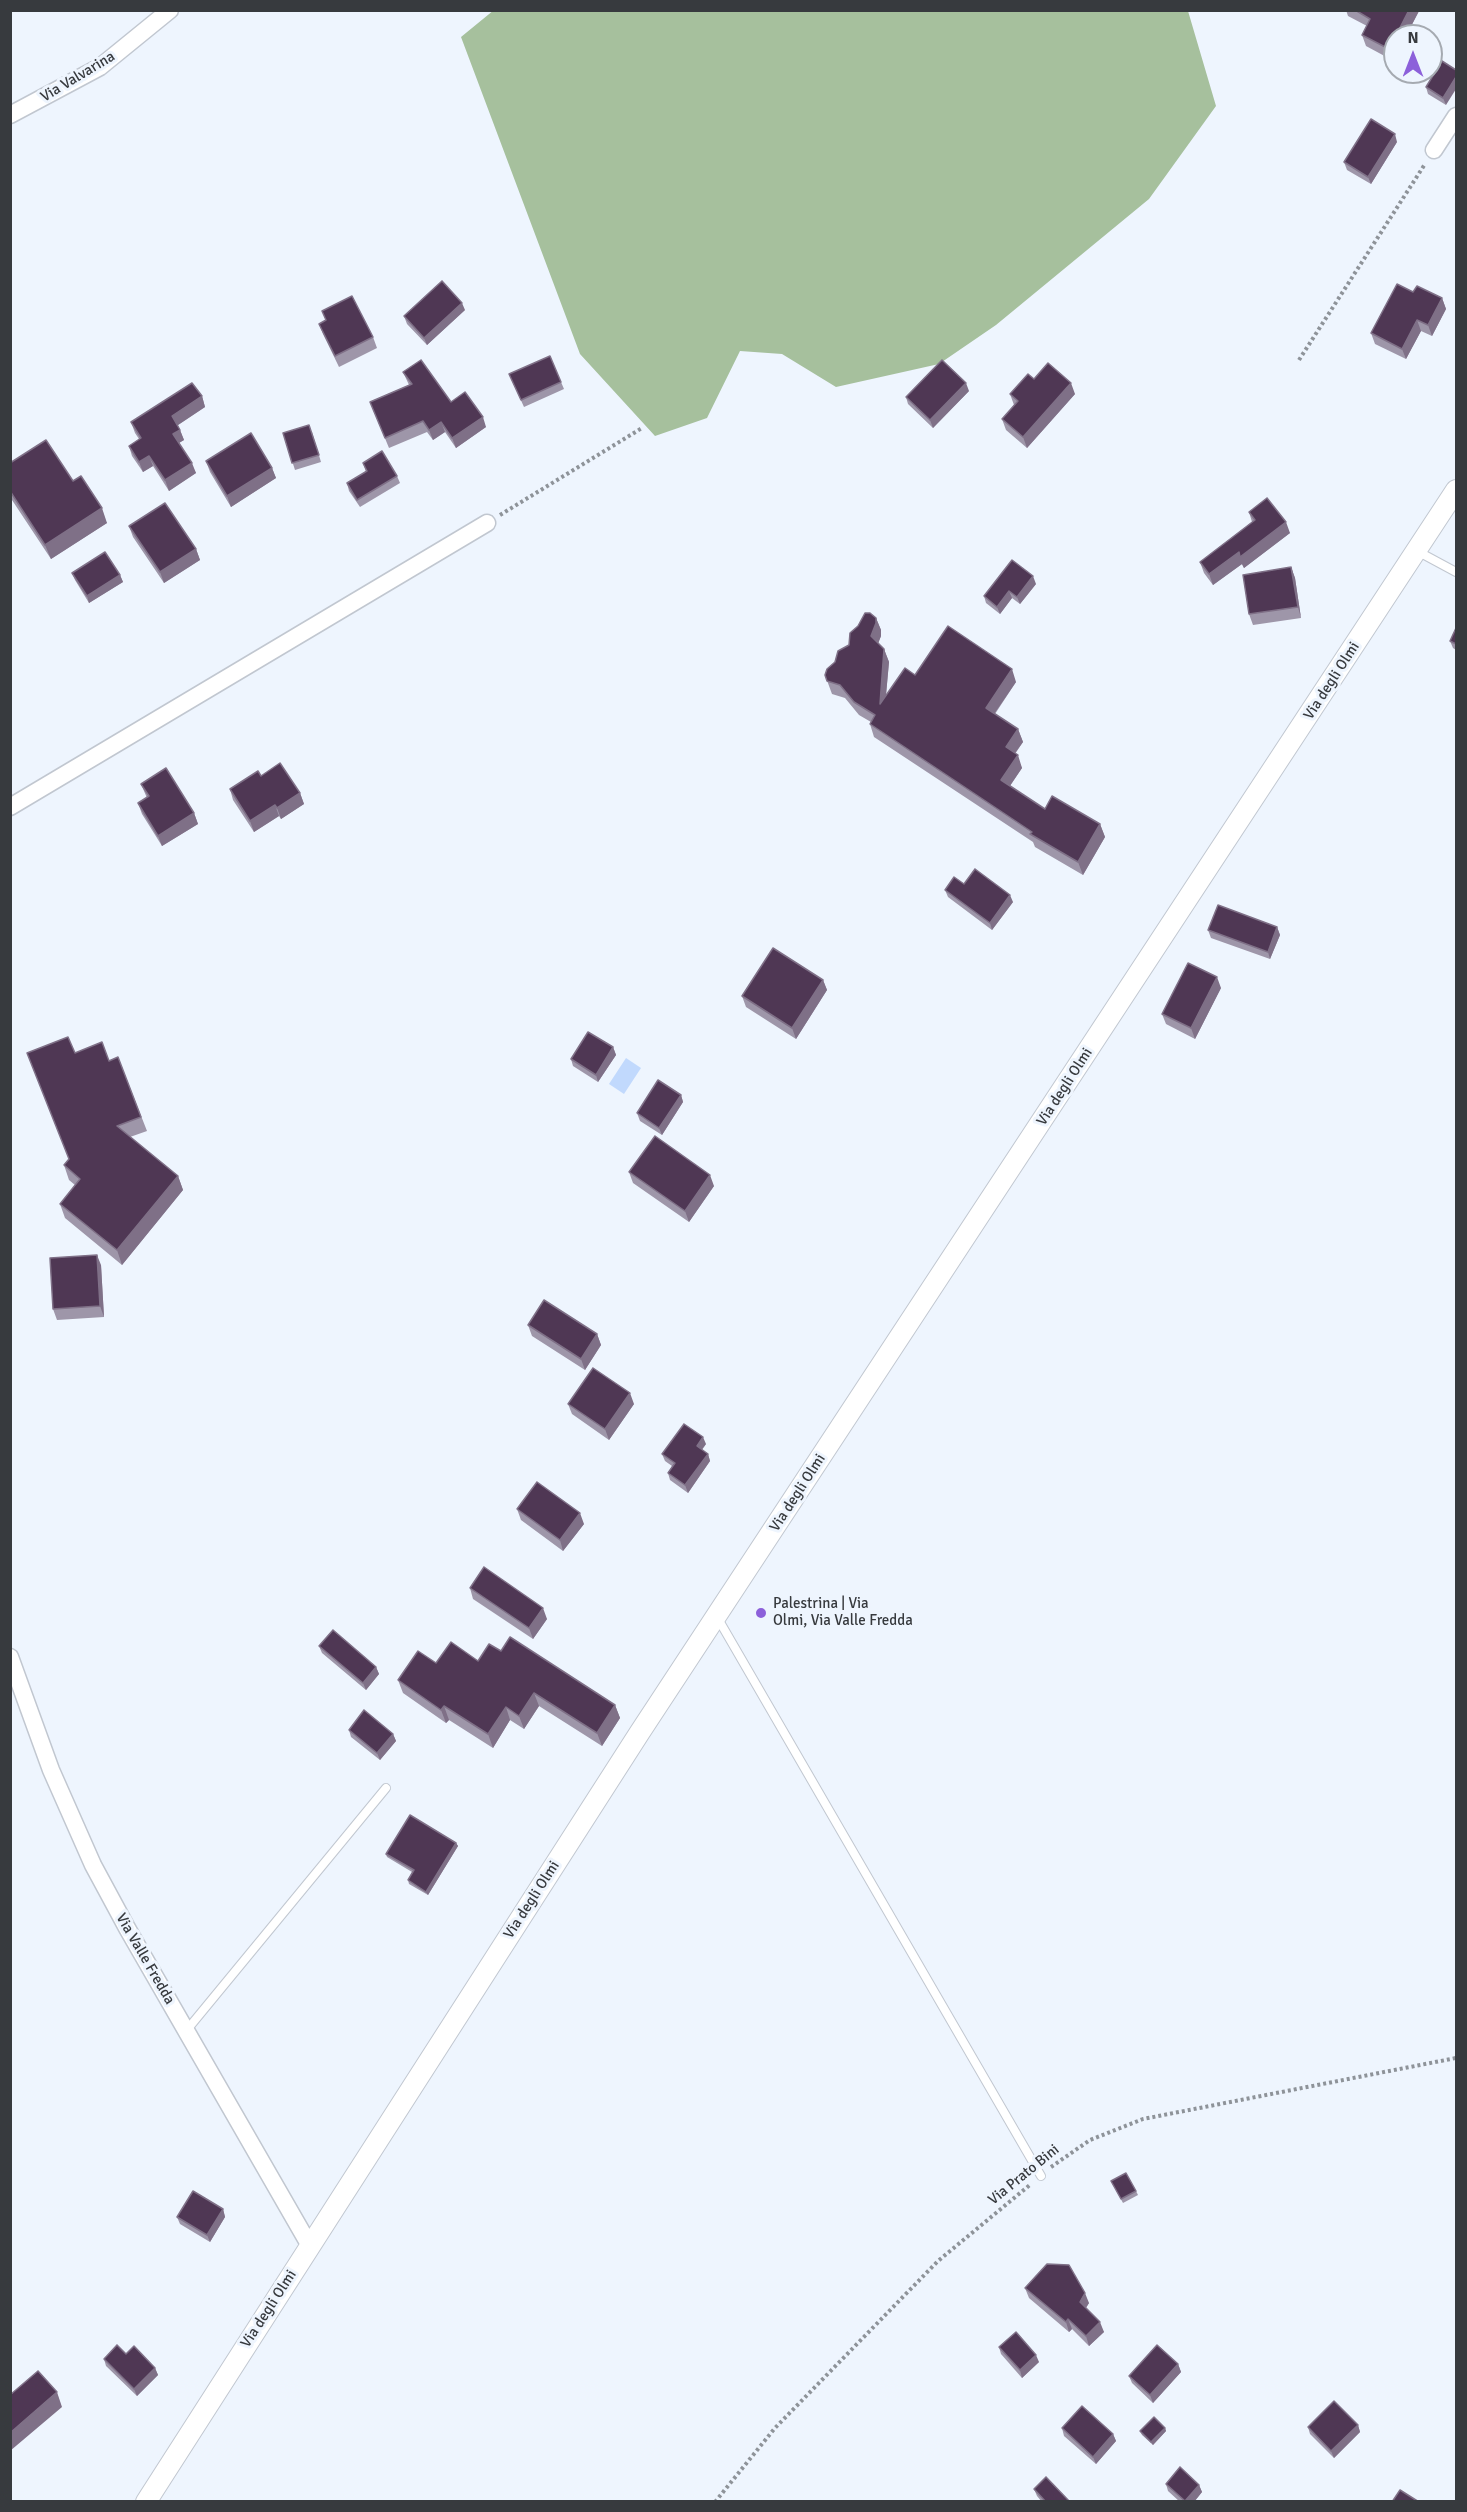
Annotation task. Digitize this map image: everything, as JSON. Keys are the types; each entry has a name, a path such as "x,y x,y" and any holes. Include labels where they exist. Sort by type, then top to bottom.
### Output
{"street":[{"name":"Via Valvarina","path":"10,115 91,72 116,56 170,10"},
{"path":"1434,150 1456,116"},
{"name":"Via degli Olmi","path":"146,2502 717,1617 1456,490"},
{"path":"10,807 487,523"},
{"name":"Via Valle Fredda","path":"10,1657 71,1819 127,1928 310,2246"}],"lane":[{"path":"1417,551 1456,572"},
{"path":"717,1617 1041,2176"},
{"path":"186,2031 386,1788"}],"path":[{"path":"1299,360 1434,150"},
{"path":"487,523 642,428"},
{"name":"Via Prato Bini","path":"715,2502 775,2428 938,2261 1041,2176 1090,2140 1143,2119 1456,2058"}],"green space":[{"path":"494,10 1188,11 1216,106 1149,199 996,325 939,364 836,387 782,354 740,351 707,418 655,436 580,354 461,37"}],"water":[{"path":"626,1058 641,1068 624,1094 609,1084"}],"building":[{"path":"1355,10 1409,10 1402,24 1383,24 1383,46 1362,35 1370,19"},
{"path":"1443,62 1456,70 1456,77 1443,98 1426,87 1428,84 1443,84"},
{"path":"1371,119 1395,134 1368,177 1344,162"},
{"path":"442,281 462,303 424,338 404,316"},
{"path":"1397,284 1413,292 1417,286 1442,298 1428,325 1417,320 1402,349 1371,333"},
{"path":"352,296 373,337 335,356 319,324 326,320 322,311"},
{"path":"550,356 561,382 521,400 509,374"},
{"path":"421,360 451,402 465,392 483,417 452,438 441,422 429,430 423,421 385,438 370,402 412,384 403,372"},
{"path":"942,360 966,383 930,420 906,397"},
{"path":"1048,363 1071,383 1023,437 1002,419 1018,401 1010,394 1028,374 1034,379"},
{"path":"192,383 202,396 172,416 180,430 173,434 192,463 165,480 149,456 139,462 129,446 141,438 131,422"},
{"path":"309,425 319,455 292,463 283,433"},
{"path":"251,433 272,468 227,496 206,461"},
{"path":"46,440 73,481 81,476 102,508 45,545 10,491 10,463"},
{"path":"382,451 397,476 357,500 347,483 367,471 363,463"},
{"path":"1267,498 1286,522 1240,557 1239,552 1209,574 1200,562 1255,520 1249,512"},
{"path":"165,503 196,549 160,572 129,526"},
{"path":"105,552 120,575 87,596 72,573"},
{"path":"1012,560 1033,576 1017,597 1009,591 997,607 984,596"},
{"path":"1291,567 1298,607 1249,614 1243,575"},
{"path":"865,613 870,613 876,618 871,636 884,649 880,704 905,668 915,675 948,626 1012,669 986,708 1018,729 1006,747 1018,755 1001,780 1045,809 1052,796 1100,824 1078,862 1030,834 1032,832 870,724 875,715 854,702 840,685 827,681 825,675 827,669 835,662 838,651 849,645 850,633 858,626"},
{"path":"1456,628 1456,644 1450,641"},
{"path":"280,763 300,793 277,808 275,805 250,821 230,789 258,771 261,776"},
{"path":"166,768 194,813 158,836 138,803 149,796 141,784"},
{"path":"975,869 1010,895 990,923 945,890 954,877 964,884"},
{"path":"1218,905 1277,927 1268,952 1208,930"},
{"path":"773,948 823,980 792,1028 742,996"},
{"path":"1188,963 1217,977 1191,1028 1162,1014"},
{"path":"588,1032 613,1047 596,1075 571,1059"},
{"path":"68,1037 75,1053 102,1042 109,1061 118,1057 141,1117 117,1126 178,1176 117,1250 60,1204 80,1179 64,1165 69,1159 27,1053"},
{"path":"658,1080 681,1095 659,1128 637,1113"},
{"path":"655,1136 710,1175 685,1211 629,1172"},
{"path":"97,1255 100,1306 53,1309 50,1258"},
{"path":"544,1300 597,1334 581,1359 528,1325"},
{"path":"593,1368 630,1393 605,1429 568,1404"},
{"path":"684,1424 703,1437 697,1446 708,1454 685,1485 668,1473 675,1463 662,1454"},
{"path":"537,1482 580,1513 560,1540 517,1509"},
{"path":"484,1567 543,1608 529,1628 470,1588"},
{"path":"333,1630 376,1667 363,1683 319,1646"},
{"path":"510,1637 615,1705 597,1733 534,1693 519,1716 506,1707 488,1734 444,1706 441,1710 398,1680 418,1651 436,1663 451,1642 478,1661 489,1644 501,1651"},
{"path":"364,1710 393,1734 377,1753 349,1730"},
{"path":"410,1815 456,1843 426,1892 408,1880 414,1870 386,1854"},
{"path":"1126,2173 1136,2191 1121,2199 1111,2181"},
{"path":"193,2191 223,2209 207,2235 177,2217"},
{"path":"1047,2264 1069,2265 1085,2293 1080,2302 1100,2322 1086,2336 1068,2319 1066,2322 1025,2288"},
{"path":"1016,2332 1036,2355 1020,2370 999,2347"},
{"path":"117,2345 126,2354 134,2346 155,2368 134,2389 104,2359"},
{"path":"1157,2345 1178,2364 1150,2395 1129,2376"},
{"path":"38,2371 57,2392 10,2433 10,2395"},
{"path":"1334,2401 1358,2425 1331,2451 1308,2427"},
{"path":"1082,2406 1113,2434 1093,2457 1062,2428"},
{"path":"1154,2417 1165,2428 1151,2442 1140,2431"},
{"path":"1180,2467 1199,2485 1185,2501 1166,2484"},
{"path":"1046,2477 1070,2502 1046,2502 1034,2489"},
{"path":"1400,2490 1419,2502 1392,2502"}],"place":[{"name":"Palestrina | Via Olmi, Via Valle Fredda","path":"761,1613"}]}
